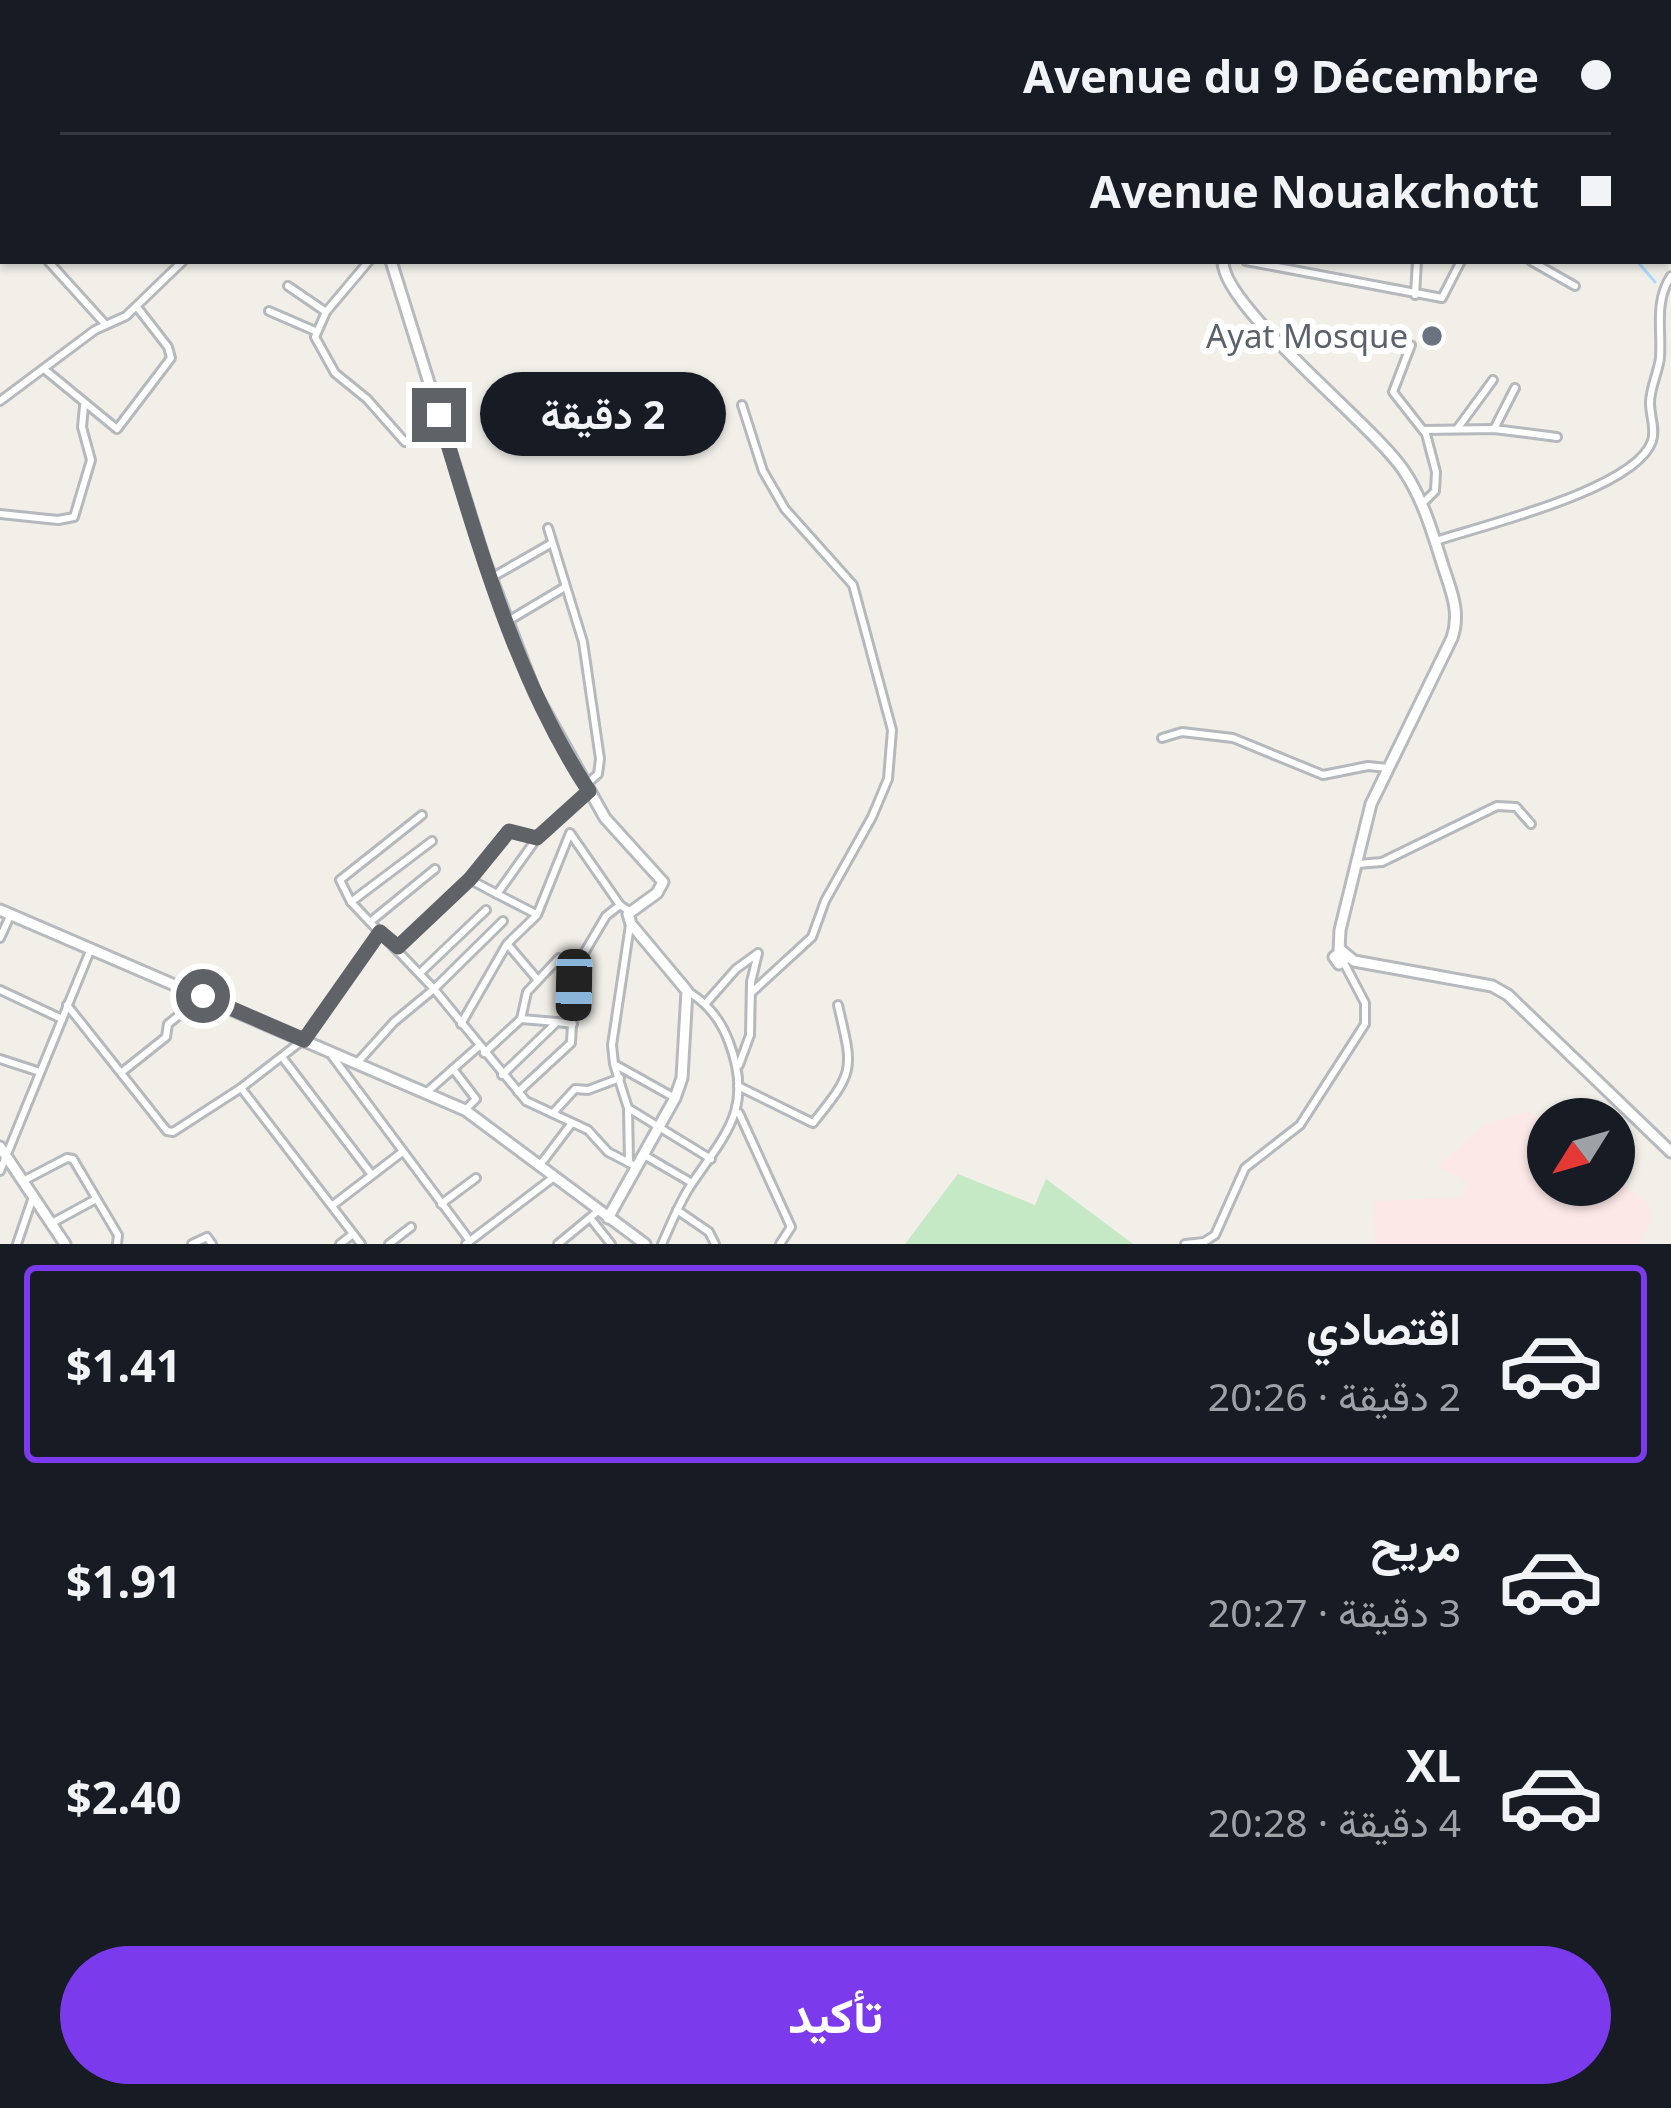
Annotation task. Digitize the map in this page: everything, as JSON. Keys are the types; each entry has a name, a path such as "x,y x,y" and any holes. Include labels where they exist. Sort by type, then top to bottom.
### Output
{"street":[{"path":"51,264 106,325"},
{"path":"0,400 137,308 180,264"},
{"path":"315,331 366,264"},
{"path":"392,264 491,578 536,693 586,788 617,833 662,878 662,888 624,908 610,910 583,955 574,985 571,1043 518,1092"},
{"path":"1185,1244 1207,1241 1215,1234 1245,1168 1300,1125 1365,1024 1365,1003 1344,957 1340,930 1354,864 1371,804 1456,628 1455,600 1436,541 1396,460 1233,291 1224,264"},
{"path":"1263,264 1444,297 1460,264"},
{"path":"1415,295 1417,264"},
{"path":"1536,264 1575,286"},
{"path":"1436,541 1575,495 1621,476 1640,460 1652,440 1650,402 1660,358 1660,302 1671,276"},
{"path":"288,286 326,311"},
{"path":"44,369 117,429 168,363 168,347 137,308"},
{"path":"269,310 315,331 331,368 368,399 405,442 439,415"},
{"path":"1411,345 1393,392 1423,430 1437,484 1421,505"},
{"path":"1456,429 1493,380"},
{"path":"1494,429 1515,388"},
{"path":"742,405 763,471 776,494 793,520 853,585 892,730 884,789 825,901 812,937 751,993"},
{"path":"0,514 58,520 74,517 91,460 83,434 84,406"},
{"path":"1423,430 1494,429 1557,437"},
{"path":"497,894 537,838 597,777 599,759 583,642 548,528"},
{"path":"491,578 552,543"},
{"path":"508,621 565,587"},
{"path":"1162,738 1182,732 1233,738 1323,775 1368,766 1388,768"},
{"path":"1354,864 1382,862 1497,806 1516,808 1531,824"},
{"path":"422,815 340,880 351,902 398,947 526,1101 588,1130 608,1152 634,1165"},
{"path":"553,820 570,833 631,924 687,992 706,1003 726,1034 738,1066 737,1110 692,1183 662,1244"},
{"path":"398,947 470,879 509,831 537,838"},
{"path":"461,1024 508,944 537,915 570,833"},
{"path":"351,902 433,841"},
{"path":"370,922 435,868"},
{"path":"470,879 537,915"},
{"path":"420,973 486,910"},
{"path":"0,938 5,912 427,1092 465,1111 637,1242"},
{"path":"357,1063 503,921"},
{"path":"631,924 612,1045 628,1108 634,1165"},
{"path":"68,1005 167,1131 173,1132 304,1040 380,932"},
{"path":"508,944 536,979"},
{"path":"0,1171 3,1150 90,951"},
{"path":"706,1003 757,952 750,1035 738,1066"},
{"path":"1344,957 1492,986 1508,994 1671,1152"},
{"path":"427,1092 521,1019 525,996 559,958"},
{"path":"0,991 62,1019"},
{"path":"558,1244 599,1216 644,1155 675,1099 682,1078 687,992"},
{"path":"122,1072 166,1037 168,1024 203,996"},
{"path":"738,1086 813,1124 844,1083 851,1062 838,1005"},
{"path":"521,1019 573,1024"},
{"path":"502,1075 557,1022"},
{"path":"329,1052 468,1242 554,1177"},
{"path":"282,1057 372,1175"},
{"path":"0,1059 40,1072"},
{"path":"614,1064 675,1099"},
{"path":"453,1069 476,1099 465,1111"},
{"path":"552,1114 575,1089 588,1090 620,1078"},
{"path":"241,1088 361,1244"},
{"path":"628,1108 711,1159"},
{"path":"737,1110 791,1227 780,1244"},
{"path":"540,1165 572,1124"},
{"path":"3,1150 65,1244"},
{"path":"332,1206 401,1153"},
{"path":"644,1155 692,1183"},
{"path":"23,1181 70,1158 119,1238 117,1244"},
{"path":"441,1204 476,1178"},
{"path":"17,1244 32,1197"},
{"path":"52,1223 96,1199"},
{"path":"677,1210 709,1232 715,1244"},
{"path":"599,1216 611,1244"},
{"path":"389,1244 411,1227"},
{"path":"340,1244 353,1234"},
{"path":"192,1244 207,1238 212,1244"}],"shaded area":[{"path":"1527,1111 1527,1206 1635,1206 1635,1193 1648,1203 1653,1218 1639,1244 1375,1244 1373,1201 1463,1197 1467,1184 1461,1177 1436,1168 1485,1124"}],"green space":[{"path":"958,1174 1035,1205 1046,1179 1133,1244 905,1244"}],"waterway":[{"path":"1640,264 1655,282"}],"place":[{"name":"Ayat Mosque","path":"1432,336"}],"route":[{"path":"203,996 304,1040 380,932 398,947 470,879 509,831 537,838 589,791 536,693 484,559 439,415"}]}
